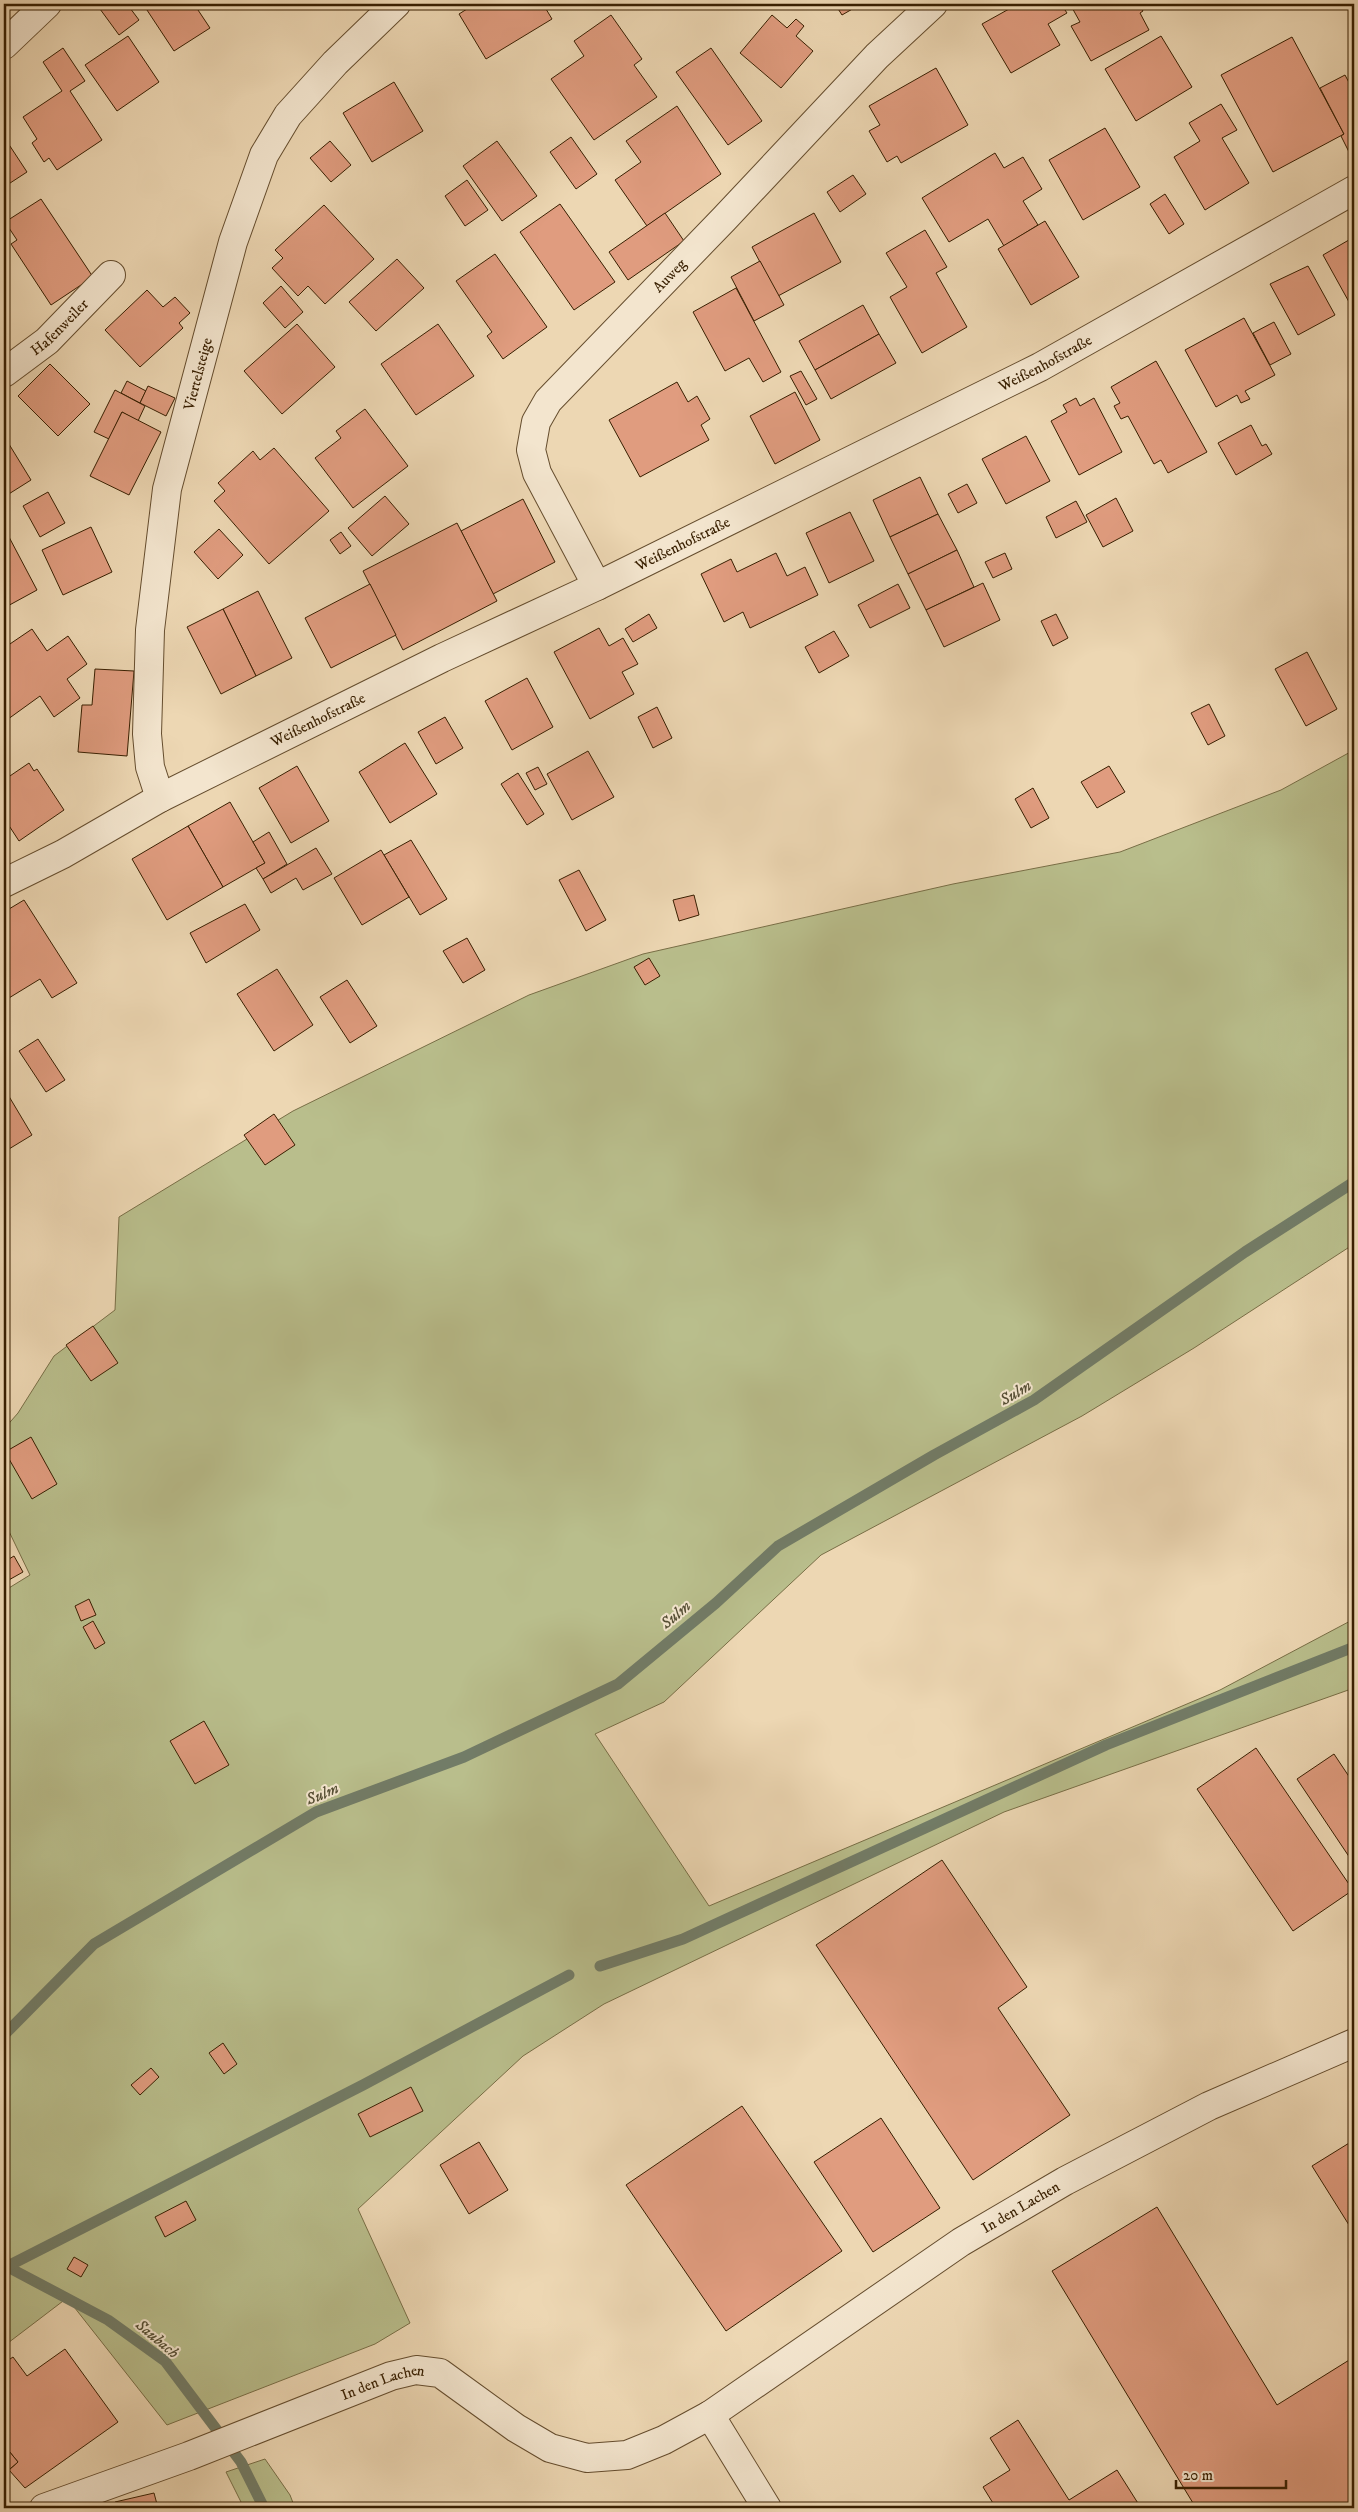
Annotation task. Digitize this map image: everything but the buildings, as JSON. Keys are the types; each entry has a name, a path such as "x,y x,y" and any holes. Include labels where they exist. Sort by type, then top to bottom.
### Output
{"street":[{"path":"4,45 47,4"},
{"name":"Viertelsteige","path":"160,798 150,767 147,734 150,630 166,498 195,378 233,242 264,155 288,114 334,63 396,4"},
{"name":"Auweg","path":"597,586 537,473 532,450 536,422 548,401 724,219 877,56 933,4"},
{"name":"Weißenhofstraße","path":"4,883 63,854 160,798 442,658 597,586 1040,367 1354,190"},
{"name":"Hafenweiler","path":"4,373 47,341 111,274"},
{"name":"In den Lachen","path":"44,2508 189,2456 391,2376 416,2370 440,2373 524,2433 550,2448 587,2458 627,2455 664,2440 710,2415 960,2242 1065,2181 1209,2106 1354,2043"},
{"path":"710,2415 767,2508"}],"green space":[{"path":"1354,750 1354,1244 1194,1348 1082,1416 821,1555 664,1702 595,1734 709,1906 1220,1690 1354,1619 1354,1688 1004,1812 604,2004 523,2056 358,2209 410,2323 375,2344 167,2425 67,2298 4,2346 4,1591 30,1575 4,1521 4,1429 18,1413 54,1356 115,1310 119,1217 293,1111 529,995 643,954 953,884 1120,852 1281,790"},
{"path":"265,2459 290,2495 295,2508 244,2508 226,2472"}],"waterway":[{"name":"Sulm","path":"4,2035 94,1944 316,1812 464,1757 618,1684 716,1603 778,1546 934,1455 1034,1400 1245,1252 1354,1182"},
{"path":"600,1966 683,1939 1106,1745 1354,1647"},
{"path":"8,2266 363,2085 569,1975"},
{"name":"Saubach","path":"4,2265 108,2320 165,2361 241,2462 264,2508"}]}
